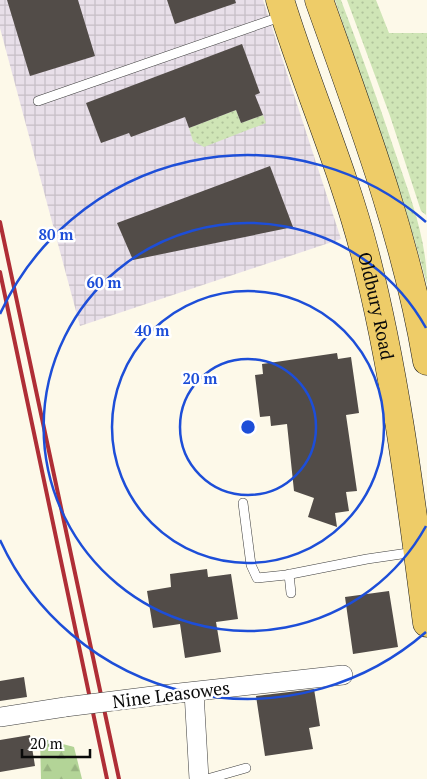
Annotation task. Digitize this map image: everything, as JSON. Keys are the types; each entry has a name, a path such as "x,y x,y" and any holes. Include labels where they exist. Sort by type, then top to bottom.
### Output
{"main road":[{"path":"319,0 393,216 420,322 427,361"},
{"name":"Oldbury Road","path":"282,8 335,157 367,261 386,340 427,623"}],"street":[{"name":"Nine Leasowes","path":"0,717 65,707 343,674"},
{"path":"194,692 199,779"}],"lane":[{"path":"38,102 282,8"},
{"path":"243,503 251,565 257,578 289,574 367,558 417,552"},
{"path":"289,574 291,593"},
{"path":"207,779 246,768"}],"shaded area":[{"path":"0,0 263,0 341,239 80,326 0,28"}],"green space":[{"path":"335,0 341,0 412,201 421,234 427,285 395,177"},
{"path":"347,0 376,0 389,33 427,33 426,215 421,211 390,116"},
{"path":"236,110 241,123 263,115 266,123 204,147 193,141 189,128"},
{"path":"40,738 74,747 82,779 41,779"}],"building":[{"path":"7,0 78,0 95,56 30,76"},
{"path":"167,0 235,0 236,3 175,24"},
{"path":"242,44 260,93 255,95 263,115 241,123 236,110 189,128 185,117 131,137 129,133 101,143 86,103"},
{"path":"270,166 293,227 133,260 117,223"},
{"path":"337,353 338,359 351,357 359,413 346,415 357,491 346,492 349,511 335,513 337,527 308,517 314,498 294,491 287,424 271,426 270,416 260,417 255,375 263,374 262,364"},
{"path":"207,569 208,577 231,574 238,619 216,622 221,652 185,658 180,624 153,628 147,591 171,587 170,574"},
{"path":"389,591 398,647 353,654 345,597"},
{"path":"24,677 27,697 0,701 0,681"},
{"path":"314,689 320,726 309,728 313,749 265,756 256,696"},
{"path":"30,735 35,766 0,772 0,740"}],"railway":[{"path":"0,222 119,779"},
{"path":"0,272 107,779"}]}
